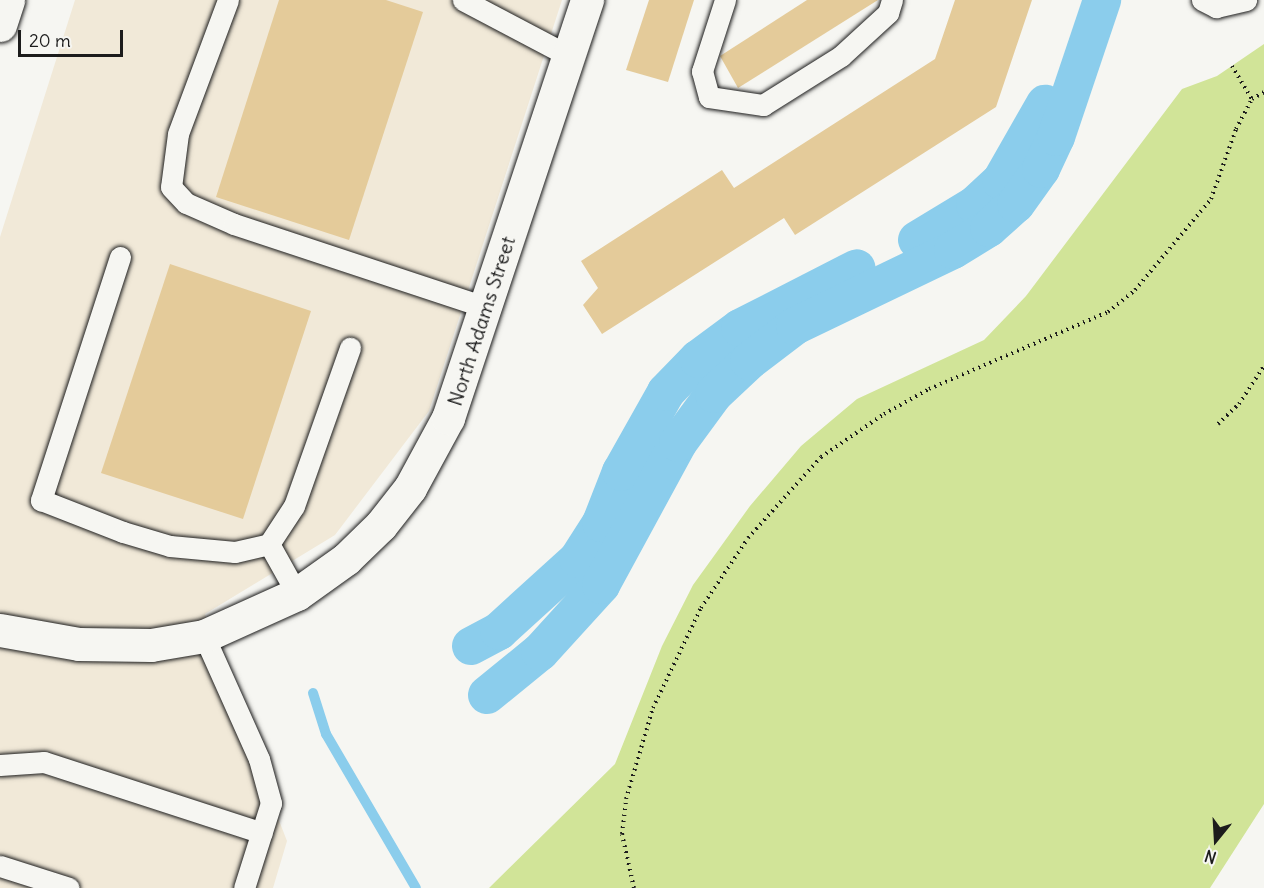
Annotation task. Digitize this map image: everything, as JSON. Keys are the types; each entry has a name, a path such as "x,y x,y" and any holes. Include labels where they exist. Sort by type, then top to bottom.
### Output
{"street":[{"path":"0,25 8,0"},
{"name":"North Adams Street","path":"0,630 79,644 151,645 204,636 297,594 346,559 381,525 410,488 448,418 587,0"}],"lane":[{"path":"228,0 178,134 171,187 186,203 234,224 486,307"},
{"path":"463,0 569,56"},
{"path":"725,0 702,71 709,97 763,105 841,56 888,13 892,0"},
{"path":"1202,0 1216,7 1246,0"},
{"path":"120,257 41,500 170,546 235,552 269,544 294,506 350,348"},
{"path":"269,544 297,594"},
{"path":"204,636 260,759 271,804 244,888"},
{"path":"0,765 44,762 262,833"},
{"path":"0,866 69,888"}],"path":[{"path":"1232,66 1252,99"},
{"path":"634,888 622,834 626,799 653,708 701,608 748,538 821,457 884,414 959,376 1108,312 1135,290 1211,200 1236,129 1252,99 1264,92"},
{"path":"1218,424 1239,404 1264,366"}],"shaded area":[{"path":"75,0 562,0 429,411 335,535 205,614 239,718 287,841 273,888 0,888 0,237"}],"green space":[{"path":"1264,44 1264,804 1210,888 489,888 615,764 662,646 693,585 750,506 801,446 857,399 984,340 1026,296 1182,89 1217,76"}],"building":[{"path":"279,0 386,0 423,12 349,240 216,197"},
{"path":"649,0 694,0 668,82 626,70"},
{"path":"807,0 878,0 738,88 720,56"},
{"path":"955,0 1032,0 996,107 795,235 784,218 602,334 583,305 598,288 581,261 722,170 734,188 935,59"},
{"path":"170,264 311,311 243,519 101,473"}],"waterway":[{"path":"487,695 540,652 601,585 678,443 714,394 749,361 795,326 953,250 989,228 1016,204 1041,169 1056,137 1102,0"},
{"path":"917,240 975,205 1001,181 1045,104"},
{"path":"471,646 499,631 578,559 601,523 621,472 666,392 698,359 740,328 857,268"},
{"path":"313,693 326,734 416,888"}]}
